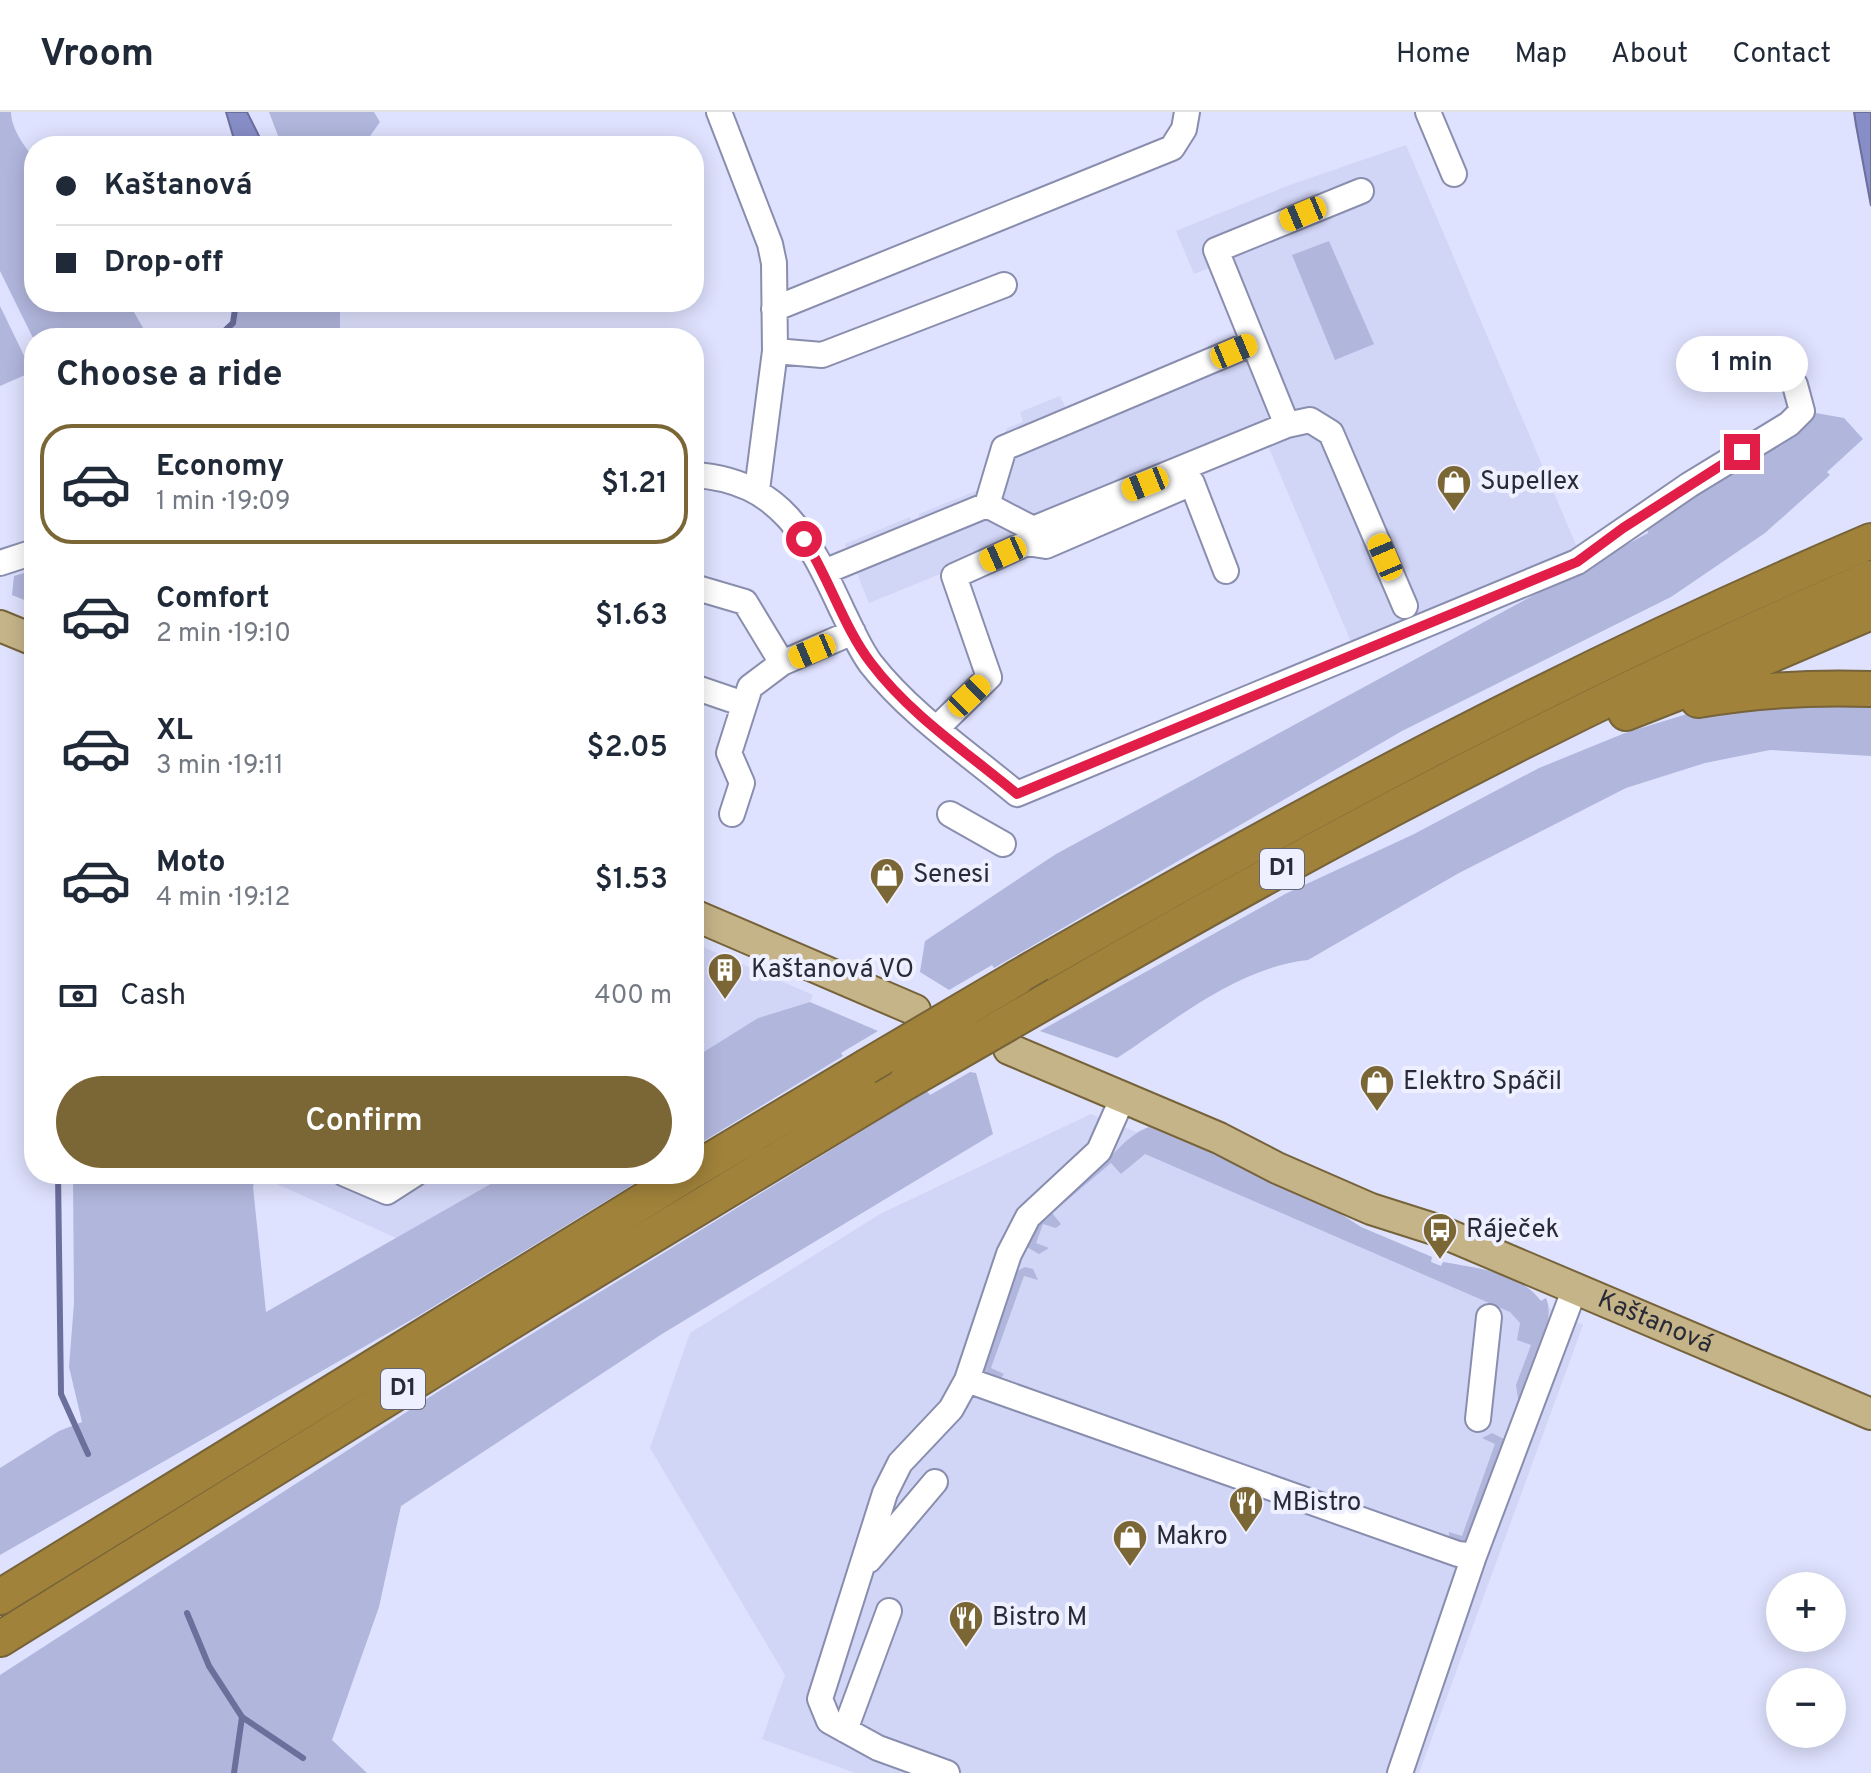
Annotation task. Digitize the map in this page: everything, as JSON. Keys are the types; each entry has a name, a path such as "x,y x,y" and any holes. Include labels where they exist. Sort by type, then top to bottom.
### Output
{"highway":[{"name":"D1","path":"704,1164 1160,895 1427,752 1656,639 1866,543"},
{"name":"D1","path":"0,1639 549,1298 906,1082 1177,925 1510,748 1726,644 1870,590"},
{"path":"1638,709 1870,590"},
{"path":"1510,748 1638,709 1765,689 1871,689"},
{"name":"D1","path":"0,1597 671,1184"}],"main road":[{"path":"0,626 24,636"},
{"path":"704,919 915,1010"},
{"name":"Kaštanová","path":"1009,1049 1247,1151 1304,1160 1373,1191 1437,1230 1871,1414"}],"street":[{"path":"719,112 770,244 774,263 775,351 757,490"},
{"path":"774,309 1172,148 1184,129 1187,112"},
{"path":"1428,112 1454,174"},
{"path":"1287,425 1216,250 1361,191"},
{"path":"775,351 822,355 1004,285"},
{"path":"987,505 1004,448 1253,343"},
{"path":"704,476 721,477 757,490 788,516 824,572 869,661 901,698 1017,794 1577,562 1689,485 1789,424 1802,411 1795,385"},
{"path":"824,572 987,505 1033,529 1287,425 1310,420 1331,433 1405,606"},
{"path":"937,728 989,677 954,576 1027,543 1046,546 1192,483 1226,571"},
{"path":"0,563 24,555"},
{"path":"704,590 745,602 782,663"},
{"path":"732,814 742,783 729,753 750,687 782,663 853,632"},
{"path":"704,690 744,704"},
{"path":"950,814 1003,844"},
{"path":"947,1773 878,1748 829,1721 820,1699 885,1493 900,1463 951,1409 967,1380 1009,1254 1028,1217 1099,1151 1123,1097"},
{"path":"368,1184 387,1192 399,1184"},
{"path":"1400,1773 1474,1556 1575,1288"},
{"path":"1478,1419 1489,1317"},
{"path":"967,1380 1458,1554 1474,1556"},
{"path":"861,1570 935,1482"},
{"path":"845,1730 889,1611"}],"shaded area":[{"path":"0,112 11,112 24,145 24,312 134,312 143,328 28,328 0,271"},
{"path":"226,112 247,112 259,136 233,136"},
{"path":"269,112 374,112 380,122 370,136 278,136"},
{"path":"1854,112 1871,112 1871,206 1856,125"},
{"path":"1406,145 1579,552 1354,649 1266,441 869,603 845,544 910,517 911,520 919,517 919,514 978,490 1007,428 1023,422 1020,412 1060,396 1065,407 1239,336 1209,268 1194,274 1176,231 1287,186"},
{"path":"1329,241 1374,344 1335,360 1292,255"},
{"path":"0,306 24,356 24,376 0,386"},
{"path":"237,312 340,312 340,328 231,328"},
{"path":"1816,413 1844,418 1863,439 1827,472 1830,475 1765,533 1671,597 1402,731 994,968 992,965 949,990 920,972 925,941 1056,854 1648,533 1646,522 1774,448"},
{"path":"24,573 24,600 12,595 14,576"},
{"path":"1871,696 1871,756 1770,750 1705,763 1626,788 1459,873 1308,960 1256,973 1231,985 1184,1012 1117,1058 1040,1031 1285,894 1414,834 1539,768 1625,733 1700,710"},
{"path":"704,947 813,995 810,1002 758,1018 704,1052"},
{"path":"810,1002 878,1031 841,1053 843,1056 704,1141 704,1052 758,1018"},
{"path":"970,1072 976,1073 993,1134 662,1334 401,1506 379,1607 332,1740 367,1773 0,1773 0,1675 439,1391 927,1091 930,1095"},
{"path":"1091,1114 1136,1132 1149,1127 1313,1196 1361,1227 1432,1257 1430,1262 1441,1266 1443,1262 1488,1270 1527,1287 1541,1301 1546,1298 1550,1309 1583,1325 1419,1773 855,1773 762,1739 785,1675 650,1448 690,1333 880,1214"},
{"path":"1149,1127 1313,1196 1361,1227 1432,1257 1431,1262 1509,1277 1532,1291 1541,1301 1546,1298 1548,1321 1545,1336 1519,1405 1516,1385 1531,1345 1517,1340 1520,1323 1510,1312 1145,1154 1121,1174 1111,1163 1052,1213 1061,1224 1056,1228 1043,1224 1036,1243 1049,1248 1039,1254 1027,1247 1029,1237 1044,1215 1127,1140"},
{"path":"73,1184 254,1184 266,1312 490,1184 634,1184 418,1316 0,1555 0,1468 59,1431 82,1422 69,1367 74,1303"},
{"path":"277,1184 490,1184 396,1238"},
{"path":"1025,1267 1033,1269 1038,1280 1024,1276 991,1368 1004,1374 1000,1379 992,1380 981,1372 1015,1272"},
{"path":"1492,1433 1504,1439 1505,1445 1466,1545 1453,1542 1449,1532 1462,1536 1495,1444 1482,1438"}],"waterway":[{"path":"228,328 233,323 235,312"},
{"path":"58,1184 61,1394 88,1454"},
{"path":"187,1613 209,1666 242,1717 303,1758"},
{"path":"234,1773 242,1717"}],"place":[{"name":"Supellex","path":"1454,513"},
{"name":"Senesi","path":"887,906"},
{"name":"Kaštanová VO","path":"725,1001"},
{"name":"Elektro Spáčil","path":"1377,1113"},
{"name":"Ráječek","path":"1440,1261"},
{"name":"MBistro","path":"1246,1534"},
{"name":"Makro","path":"1130,1568"},
{"name":"Bistro M","path":"966,1649"}],"route":[{"path":"804,539 869,661 901,698 1017,794 1577,562 1603,546 1623,528 1742,452"}]}
